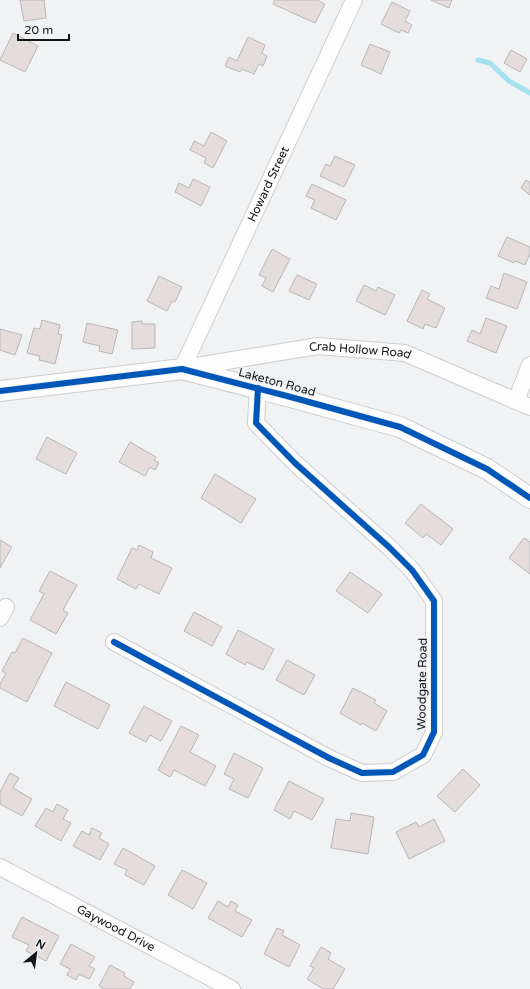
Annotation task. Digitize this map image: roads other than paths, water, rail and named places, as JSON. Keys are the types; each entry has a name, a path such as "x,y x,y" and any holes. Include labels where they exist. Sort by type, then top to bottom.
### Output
{"street":[{"name":"Howard Street","path":"182,369 354,0"},
{"name":"Crab Hollow Road","path":"182,369 318,346 405,353 523,404"},
{"path":"523,404 530,365"},
{"name":"Laketon Road","path":"0,391 182,369 400,427 487,469 530,498"},
{"name":"Woodgate Road","path":"114,642 322,754 362,773 393,772 422,755 434,732 434,601 412,570 390,547 296,463 256,423 258,388"},
{"name":"Gaywood Drive","path":"0,867 232,989"}],"waterway":[{"path":"478,60 490,63 509,81 530,93"}]}
